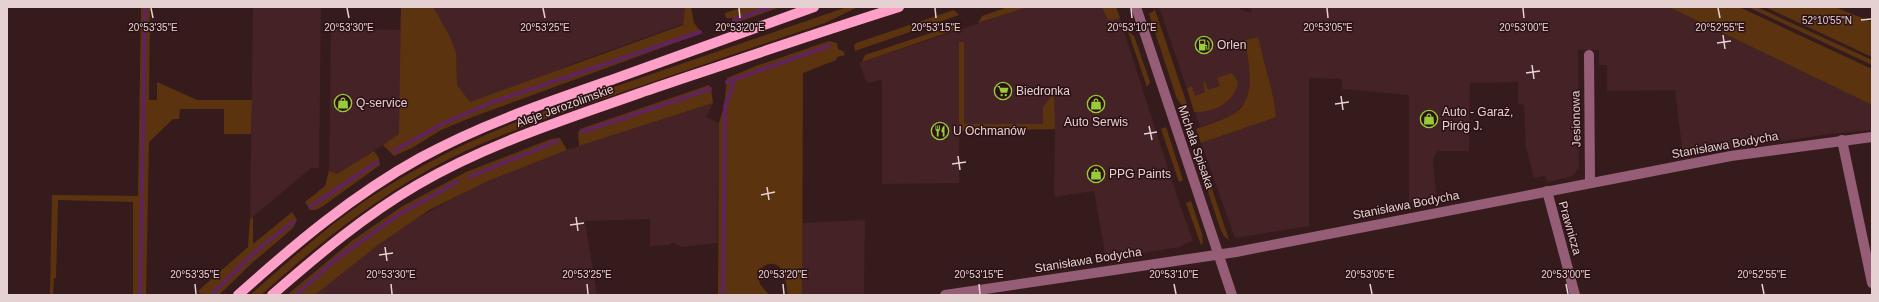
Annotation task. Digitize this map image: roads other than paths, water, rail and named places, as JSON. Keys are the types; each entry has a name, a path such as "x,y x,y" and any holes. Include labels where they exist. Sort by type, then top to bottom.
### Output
{"main road":[{"name":"Aleje Jerozolimskie","path":"238,295 288,251 338,211 395,172 442,146 506,117 814,7"},
{"name":"Aleje Jerozolimskie","path":"272,295 325,249 377,211 418,185 484,151 564,120 899,7"}],"street":[{"name":"Michała Spisaka","path":"1136,7 1232,295"},
{"name":"Jesionowa","path":"1589,55 1590,182"},
{"name":"Stanisława Bodycha","path":"945,295 1218,255 1590,182 1732,156 1872,136"},
{"path":"1842,140 1872,283"},
{"name":"Prawnicza","path":"1546,191 1575,295"}],"waterway":[{"path":"142,193 145,7"},
{"path":"734,20 771,7"},
{"path":"394,151 442,124 493,102 700,32"},
{"path":"727,82 829,46"},
{"path":"723,295 725,107 733,81"},
{"path":"582,132 710,89"},
{"path":"469,177 557,141"},
{"path":"310,207 377,162"},
{"path":"296,295 335,260 398,215 457,182"},
{"path":"140,295 142,198"},
{"path":"214,292 257,250 294,221"}],"place":[{"name":"Orlen","path":"1204,45"},
{"name":"Biedronka","path":"1003,91"},
{"name":"Q-service","path":"343,103"},
{"name":"Auto Serwis","path":"1096,104"},
{"name":"Auto - Garaż, Piróg J.","path":"1429,119"},
{"name":"U Ochmanów","path":"940,131"},
{"name":"PPG Paints","path":"1096,174"}]}
